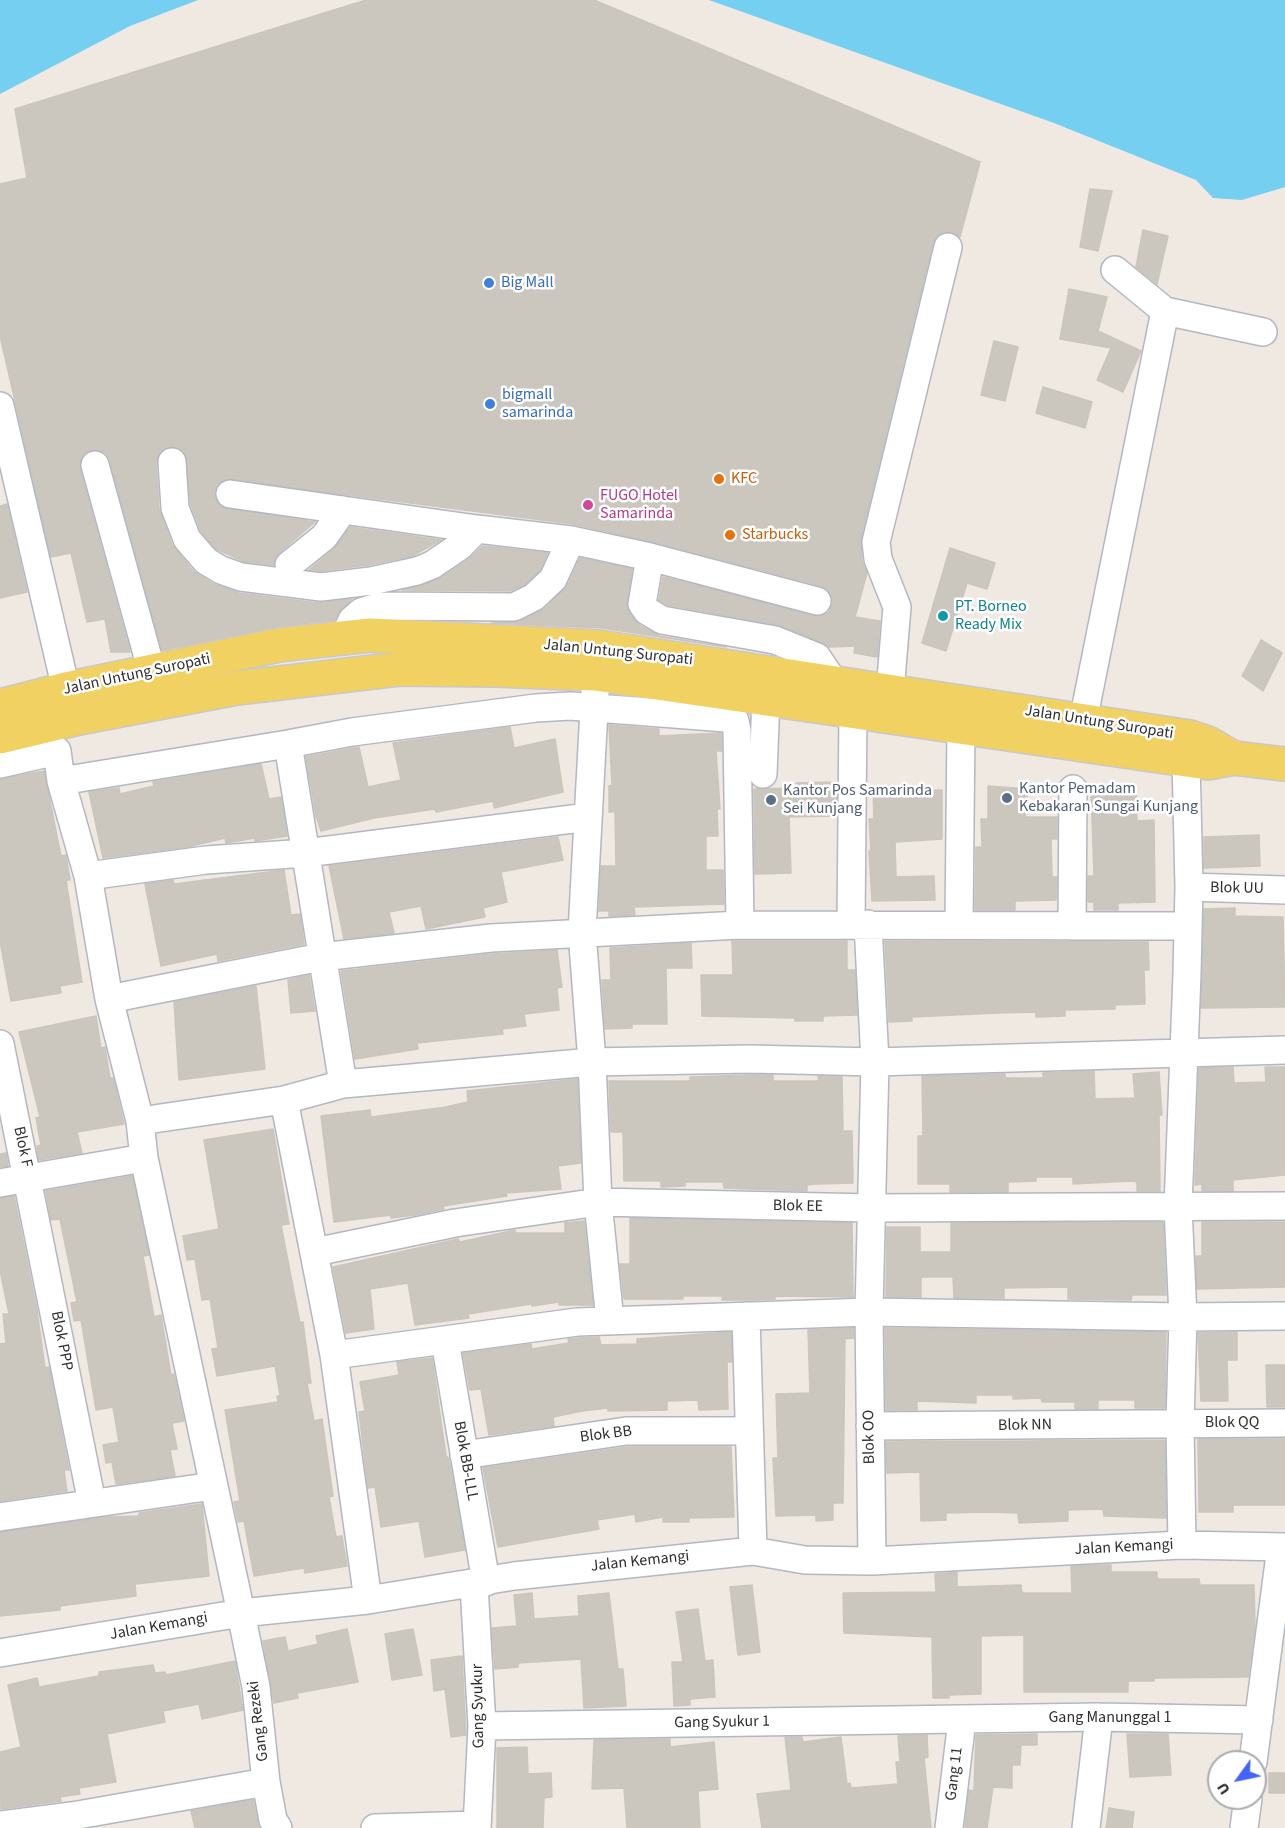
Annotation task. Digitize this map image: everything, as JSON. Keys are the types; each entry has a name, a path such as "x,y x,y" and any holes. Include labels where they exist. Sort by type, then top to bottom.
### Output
{"main road":[{"name":"Jalan Untung Suropati","path":"0,706 66,689 279,645 370,635 597,660 838,700 961,726 1188,749"},
{"name":"Jalan Untung Suropati","path":"0,737 54,737 237,688 399,669 597,660 766,699 838,700 890,691 1083,721 1188,749 1208,763 1234,758 1284,762"}],"street":[{"path":"890,691 897,607 878,560 876,542 948,247"},
{"path":"1115,270 1165,311 1263,332"},
{"path":"1083,721 1165,311"},
{"path":"0,405 66,689"},
{"path":"172,462 175,508 187,539 206,561 221,570 241,577 321,587 371,581 417,571 432,565 460,546 477,529"},
{"path":"95,465 152,672"},
{"path":"230,494 571,540 650,557 817,601"},
{"path":"289,565 324,537 343,510"},
{"path":"344,638 352,620 361,612 381,606 514,607 534,597 553,579 571,540"},
{"path":"650,557 642,604 647,611 662,620 775,640 817,657 838,700"},
{"path":"597,660 582,932 592,1062 598,1202 610,1321"},
{"path":"763,774 766,699"},
{"name":"Blok OO","path":"838,700 859,924 875,1062 869,1312 872,1561"},
{"path":"61,781 352,732 536,708 596,709 726,718 735,721 737,731 740,925"},
{"path":"959,924 961,726"},
{"path":"0,764 54,737"},
{"name":"Gang Rezeki","path":"54,737 61,781 88,876 109,999 140,1121 144,1158 256,1687 266,1782 273,1820 278,1828"},
{"path":"288,744 343,1084"},
{"path":"1182,1545 1180,1423 1183,1317 1178,1207 1189,887 1188,749"},
{"path":"1072,789 1072,926"},
{"path":"88,876 206,860 306,853 588,817"},
{"name":"Blok UU","path":"1189,887 1285,890"},
{"path":"109,999 321,957 491,938 740,925 1186,926"},
{"name":"Blok F","path":"0,1044 29,1180"},
{"path":"140,1121 284,1100 343,1084 592,1062 750,1059 875,1062 1285,1050"},
{"path":"284,1100 334,1355 368,1600"},
{"path":"0,1184 144,1158"},
{"name":"Blok PPP","path":"29,1180 92,1503"},
{"name":"Blok EE","path":"315,1252 455,1223 598,1202 871,1208 1285,1206"},
{"path":"334,1355 578,1322 869,1312 1183,1317 1285,1316"},
{"path":"746,1316 753,1551"},
{"name":"Blok BB-LLL","path":"445,1341 464,1455 480,1583"},
{"name":"Blok NN","path":"870,1426 1180,1423"},
{"name":"Blok QQ","path":"1180,1423 1285,1423"},
{"name":"Blok BB","path":"464,1455 626,1431 749,1431"},
{"path":"0,1518 213,1486"},
{"name":"Jalan Kemangi","path":"0,1653 241,1613 368,1600 638,1562 753,1551 805,1560 872,1561 1182,1545 1283,1547"},
{"path":"1255,1750 1283,1547"},
{"name":"Gang Syukur","path":"477,1827 482,1726 480,1583"},
{"path":"1086,1828 1099,1718"},
{"name":"Gang Manunggal 1","path":"962,1720 1099,1718 1259,1720"},
{"name":"Gang Syukur 1","path":"482,1726 962,1720"},
{"name":"Gang 11","path":"949,1828 962,1720"},
{"path":"0,1825 72,1822 266,1782"},
{"path":"1244,1828 1246,1810"},
{"path":"375,1828 477,1827"}],"water":[{"path":"0,0 198,0 130,26 0,94"},
{"path":"709,0 1285,0 1285,187 1242,200 1213,198 1196,180 1054,123"}],"building":[{"name":"Big Mall","path":"366,0 594,0 980,162 960,237 952,232 944,232 937,236 933,243 861,538 862,561 867,573 855,617 880,621 877,657 854,653 855,646 828,647 778,625 668,605 659,600 663,577 821,616 829,612 832,604 828,590 822,586 654,542 573,524 225,479 217,485 214,492 221,507 315,522 279,553 274,565 245,562 216,549 201,531 191,505 185,454 179,448 172,446 163,449 156,462 159,509 172,545 194,572 213,584 239,593 319,603 352,599 341,609 335,620 275,627 162,650 110,461 106,453 91,450 83,454 80,469 130,652 111,652 105,619 87,622 71,553 51,557 0,336 0,184 27,178 15,109"},
{"path":"1090,189 1112,191 1098,251 1080,247"},
{"path":"1143,230 1168,236 1157,284 1136,267"},
{"path":"1069,289 1107,297 1098,331 1141,351 1123,392 1097,380 1111,348 1060,339"},
{"path":"994,341 1018,347 1005,401 981,395"},
{"path":"1043,387 1092,402 1085,428 1036,413"},
{"path":"7,504 27,592 0,598 0,506"},
{"path":"350,527 441,540 412,556 368,565 321,571 309,570 334,549"},
{"path":"483,546 548,553 540,570 525,584 510,591 402,590 441,578 469,559"},
{"name":"PT. Borneo Ready Mix","path":"950,548 995,563 987,589 967,583 946,651 922,643"},
{"path":"580,558 632,569 627,607 639,625 659,636 726,647 602,628 491,623 521,621 545,609 567,586"},
{"path":"1261,640 1282,653 1263,691 1242,676"},
{"path":"609,725 659,729 659,736 721,733 722,751 716,751 720,809 717,809 718,836 706,836 706,870 723,870 724,904 634,907 635,915 609,916 609,911 599,911 601,866 616,866 615,812 609,812 609,786 612,785"},
{"path":"510,727 514,748 555,739 563,792 494,808 493,801 436,812 435,809 374,818 321,831 316,816 306,757 359,747 368,787 401,780 393,743"},
{"path":"261,764 269,799 281,797 287,836 226,843 225,838 187,847 103,858 89,792 119,788 120,794 154,786 153,782"},
{"path":"44,771 61,856 66,855 70,880 66,880 82,982 60,986 61,993 11,1001 0,941 0,779"},
{"path":"837,782 836,816 789,817 791,873 755,874 754,789 796,788 796,783"},
{"path":"873,786 898,786 898,792 942,790 942,839 895,842 896,877 934,876 935,900 872,901 869,819 874,819"},
{"path":"988,786 1028,789 1025,817 1057,817 1057,839 1051,839 1052,877 1057,877 1056,900 1015,901 1015,910 975,910 976,847 982,847 981,819 988,819"},
{"path":"1113,787 1113,790 1136,789 1137,821 1154,820 1155,902 1118,903 1118,910 1094,910 1094,902 1088,902 1088,876 1094,876 1091,788"},
{"path":"1259,835 1260,866 1204,868 1204,837"},
{"path":"558,837 563,860 501,872 507,902 483,908 485,917 426,929 421,906 389,912 394,933 344,939 329,866"},
{"path":"284,870 291,915 300,914 304,944 218,961 217,954 161,966 145,884 173,880 174,884"},
{"path":"1235,908 1235,916 1283,917 1285,1007 1201,1008 1204,909"},
{"path":"732,941 847,941 847,970 855,970 857,1015 823,1016 823,1021 795,1021 795,1018 702,1016 701,975 733,975"},
{"path":"885,941 1148,942 1149,970 1144,970 1145,1004 1115,1005 1115,1009 1065,1010 1065,1016 1036,1017 1036,1012 998,1013 912,1017 912,1021 889,1022"},
{"path":"691,943 692,968 666,968 667,1024 632,1024 632,1028 605,1029 602,980 611,980 610,948"},
{"path":"557,950 562,987 557,988 559,1010 524,1014 526,1026 502,1029 503,1034 417,1043 418,1049 355,1059 341,971 492,954"},
{"path":"309,975 315,1011 291,1013 288,980"},
{"path":"256,986 265,1069 179,1080 174,1002"},
{"path":"96,1016 101,1048 105,1047 110,1078 113,1078 124,1124 77,1132 82,1153 39,1160 37,1146 41,1145 36,1118 40,1117 19,1032"},
{"path":"1233,1067 1234,1083 1266,1082 1265,1067 1285,1067 1285,1175 1233,1180 1233,1191 1202,1191 1202,1184 1195,1185 1199,1068"},
{"path":"1094,1071 1095,1099 1135,1098 1133,1074 1159,1072 1162,1115 1159,1115 1160,1191 1137,1191 1137,1182 1132,1181 1073,1184 1073,1177 1036,1177 1036,1181 1008,1182 1008,1192 950,1192 950,1184 918,1184 918,1136 923,1136 922,1076 1005,1074 1005,1078 1043,1078 1043,1073"},
{"path":"773,1075 773,1081 819,1081 818,1076 842,1077 843,1131 852,1131 853,1183 807,1185 807,1191 724,1188 723,1182 685,1182 685,1186 661,1187 661,1181 624,1181 623,1132 611,1132 609,1081 690,1081 690,1077"},
{"path":"577,1079 581,1163 558,1166 561,1189 506,1193 507,1196 443,1206 444,1209 415,1215 391,1218 391,1215 334,1222 321,1116 370,1110 371,1117 446,1107 468,1102 467,1091"},
{"path":"273,1129 289,1224 281,1225 300,1323 303,1322 311,1383 307,1383 314,1421 322,1419 333,1496 329,1497 336,1537 342,1536 347,1566 305,1573 304,1568 254,1576 244,1521 238,1522 234,1502 240,1501 225,1410 278,1402 277,1396 280,1396 275,1366 217,1376 212,1349 218,1348 210,1299 202,1300 195,1259 187,1260 183,1236 219,1229 204,1140"},
{"path":"6,1153 8,1166 0,1167 0,1154"},
{"path":"132,1176 149,1255 143,1256 154,1317 161,1315 171,1375 174,1374 184,1421 172,1423 177,1449 170,1450 175,1476 116,1484 112,1462 106,1463 103,1445 119,1442 113,1407 96,1410 81,1320 74,1321 71,1303 77,1302 60,1219 51,1220 46,1191"},
{"path":"14,1196 37,1310 45,1368 49,1367 69,1470 64,1470 67,1491 0,1501 0,1344 6,1343 3,1314 9,1314 0,1270 0,1198"},
{"path":"630,1218 852,1223 853,1297 775,1296 775,1299 722,1300 722,1296 683,1296 683,1299 624,1299 620,1264 630,1264"},
{"path":"584,1221 593,1305 559,1305 559,1302 532,1306 531,1304 468,1314 469,1318 415,1325 408,1283 370,1289 374,1329 346,1333 333,1267 458,1239 460,1242 515,1230 516,1233 565,1233 565,1223"},
{"path":"1163,1222 1166,1295 1132,1295 1131,1300 1068,1299 1068,1287 1004,1288 1004,1298 954,1298 953,1277 921,1277 921,1297 886,1297 887,1227 920,1227 920,1252 951,1252 951,1223"},
{"path":"1202,1222 1285,1222 1285,1287 1197,1289 1196,1256 1202,1256"},
{"path":"853,1328 854,1338 845,1339 843,1503 833,1503 833,1520 816,1521 816,1515 776,1516 773,1458 778,1458 776,1394 810,1393 808,1330"},
{"path":"885,1328 1166,1332 1165,1408 1135,1408 1135,1400 1098,1400 1098,1409 1075,1409 1075,1402 1042,1402 1041,1398 1013,1399 1013,1395 976,1395 976,1403 917,1401 917,1410 886,1410"},
{"path":"731,1332 732,1362 727,1362 728,1409 699,1410 698,1400 667,1401 667,1410 608,1411 608,1408 582,1411 553,1417 554,1426 489,1435 481,1389 470,1390 463,1353 531,1344 532,1349 569,1343 568,1339 578,1338 599,1337 601,1345 637,1344 637,1339"},
{"path":"1237,1332 1237,1360 1227,1360 1228,1401 1201,1401 1198,1333"},
{"path":"432,1358 446,1456 449,1459 465,1550 425,1557 419,1521 381,1527 375,1487 368,1488 359,1412 365,1411 360,1382 399,1375 397,1362"},
{"path":"1266,1365 1285,1365 1285,1407 1267,1407"},
{"path":"1198,1439 1285,1439 1285,1505 1233,1505 1233,1512 1199,1512"},
{"path":"1165,1440 1166,1518 1104,1516 1103,1509 1068,1510 1068,1521 1019,1523 1018,1513 988,1512 946,1513 946,1520 921,1521 920,1472 887,1473 886,1442"},
{"path":"627,1447 731,1447 734,1517 689,1518 689,1522 663,1522 663,1517 636,1522 635,1514 597,1520 599,1529 498,1547 483,1468"},
{"path":"202,1504 209,1576 135,1584 136,1596 60,1606 60,1610 0,1616 0,1532 108,1517 139,1516 139,1513"},
{"path":"1111,1565 1111,1572 1157,1572 1157,1579 1199,1579 1200,1585 1254,1585 1255,1627 1248,1677 1154,1678 1154,1681 1128,1681 1128,1692 1024,1692 1024,1635 981,1636 981,1694 933,1698 932,1637 844,1633 843,1593 936,1592 935,1574 957,1572 957,1587 1021,1585 1022,1593 1072,1593 1071,1566"},
{"path":"752,1585 760,1652 738,1655 730,1587"},
{"path":"532,1593 534,1619 579,1616 578,1596 609,1593 618,1669 623,1669 626,1706 584,1708 581,1659 518,1663 518,1667 495,1669 492,1628 517,1626 514,1595"},
{"path":"698,1609 705,1661 713,1660 715,1697 690,1699 690,1705 674,1706 672,1662 683,1662 676,1612"},
{"path":"347,1629 358,1682 297,1693 298,1698 274,1703 263,1641 285,1637 288,1651 318,1644 316,1636"},
{"path":"413,1629 422,1675 392,1680 385,1634"},
{"path":"462,1656 466,1735 451,1737 445,1689 434,1691 431,1660"},
{"path":"235,1661 243,1710 202,1719 199,1704 163,1711 165,1722 107,1734 116,1782 79,1788 80,1794 60,1797 61,1801 1,1809 0,1752 21,1747 8,1685 37,1678 39,1687 99,1676 99,1672 153,1665 155,1673 165,1672 166,1675"},
{"path":"1037,1734 1037,1745 1021,1745 1020,1765 1012,1765 1012,1788 993,1787 987,1828 965,1828 969,1790 974,1791 976,1735"},
{"path":"1127,1734 1168,1734 1171,1775 1130,1777"},
{"path":"927,1735 928,1757 924,1758 931,1828 762,1828 757,1794 791,1790 785,1737 802,1737 803,1742 841,1737 847,1784 850,1783 851,1788 898,1784 896,1762 900,1762 898,1736"},
{"path":"670,1739 670,1747 714,1742 718,1789 698,1791 700,1828 627,1828 624,1788 592,1789 594,1740"},
{"path":"527,1747 528,1774 551,1773 552,1797 544,1798 543,1828 497,1828 497,1748"},
{"path":"1269,1773 1285,1773 1285,1793 1269,1793"},
{"path":"253,1800 259,1828 195,1828 191,1811"},
{"path":"1109,1808 1134,1812 1132,1828 1106,1828"}],"place":[{"name":"Big Mall","path":"489,283"},
{"name":"bigmall samarinda","path":"490,404"},
{"name":"KFC","path":"719,479"},
{"name":"FUGO Hotel Samarinda","path":"588,505"},
{"name":"Starbucks","path":"730,535"},
{"name":"PT. Borneo Ready Mix","path":"943,616"},
{"name":"Kantor Pemadam Kebakaran Sungai Kunjang","path":"1007,798"},
{"name":"Kantor Pos Samarinda Sei Kunjang","path":"771,800"}]}
